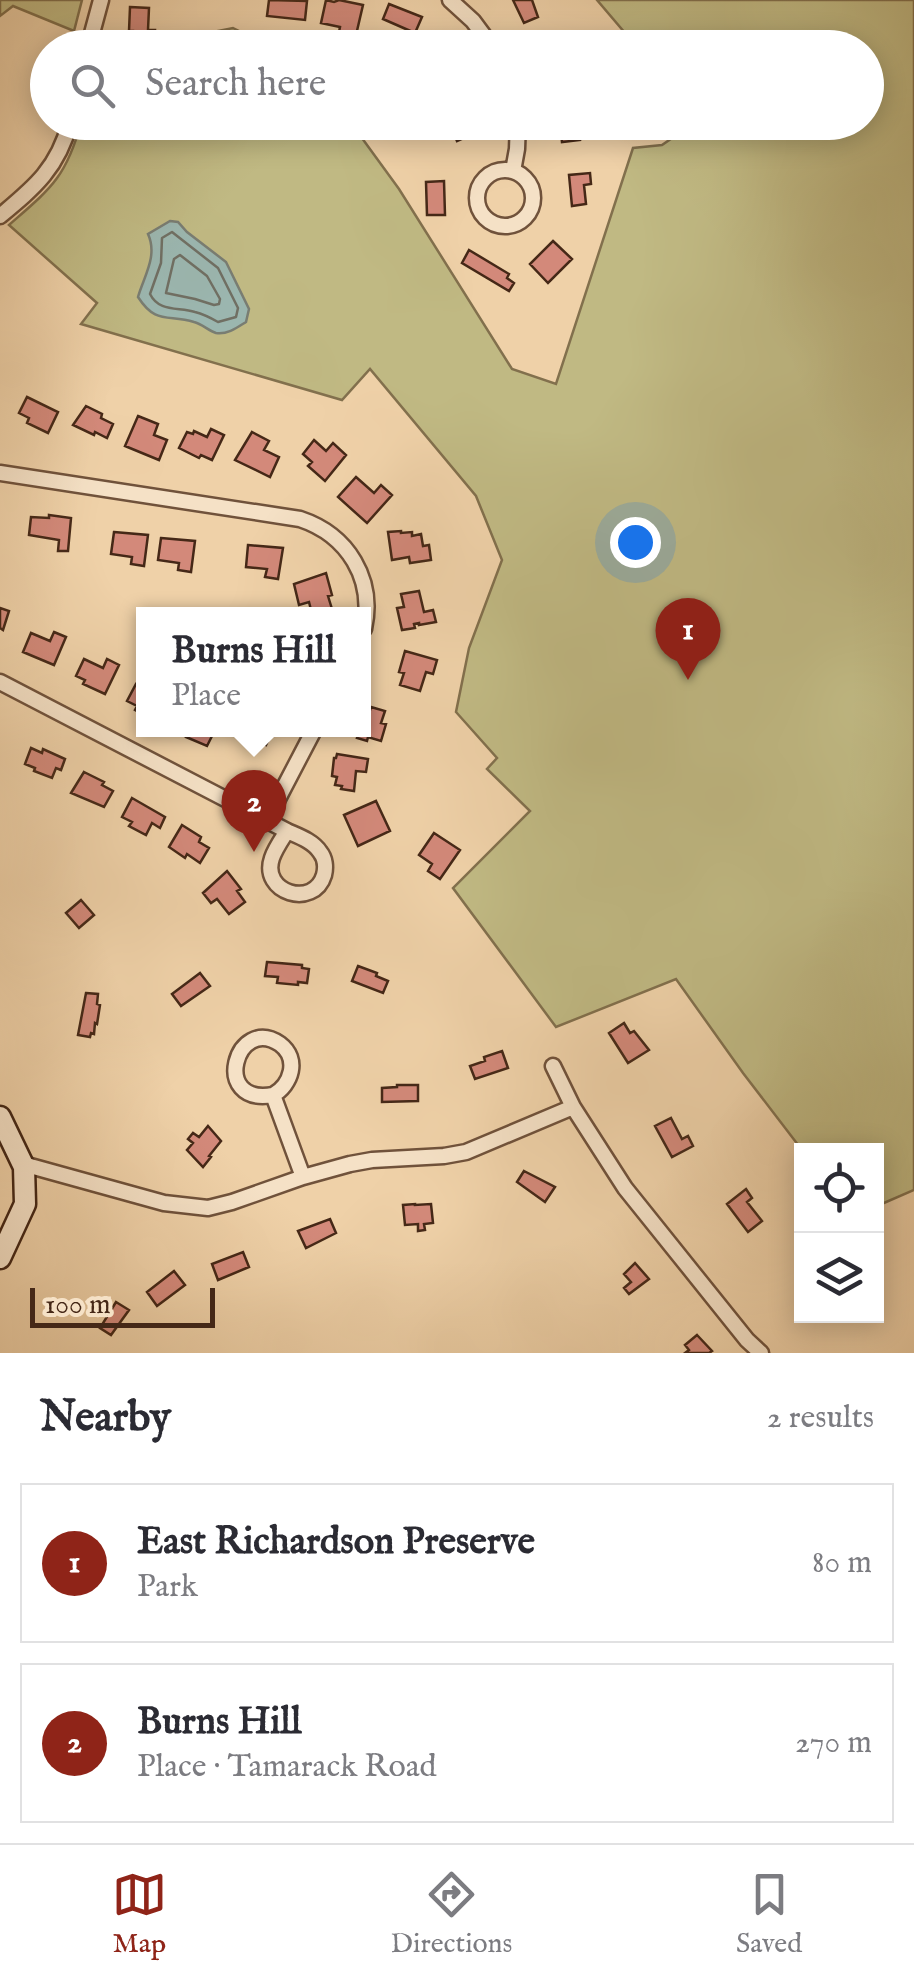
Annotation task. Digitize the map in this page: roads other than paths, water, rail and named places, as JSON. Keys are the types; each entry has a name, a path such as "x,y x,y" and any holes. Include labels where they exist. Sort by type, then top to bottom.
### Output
{"street":[{"path":"93,30 101,0"},
{"path":"450,0 480,30"},
{"path":"0,216 36,186 51,168 65,140"},
{"path":"513,171 517,140"},
{"path":"501,170 513,171 531,186 533,204 523,220 500,226 481,212 479,189 490,175 501,170"},
{"path":"0,473 312,523 333,536 357,564 366,607"},
{"path":"0,682 267,820 287,831 316,847 325,868 322,879 305,894 288,893 272,877 271,860 287,831"},
{"path":"267,820 310,737"},
{"path":"253,1040 271,1040 290,1058 291,1076 272,1095 253,1095 238,1082 234,1062 253,1040"},
{"path":"552,1066 573,1107 626,1188 761,1353"},
{"path":"272,1095 304,1178"},
{"path":"23,1164 164,1203 194,1208 220,1206 372,1160 466,1152 573,1107"},
{"path":"0,1117 23,1164 25,1204 0,1258"}],"water":[{"path":"170,221 178,222 226,262 249,309 246,322 228,332 216,333 194,322 157,315 138,297 151,258 148,234"}],"place":[{"name":"East Richardson Preserve","path":"688,680"},
{"name":"Burns Hill","path":"254,852"}]}
